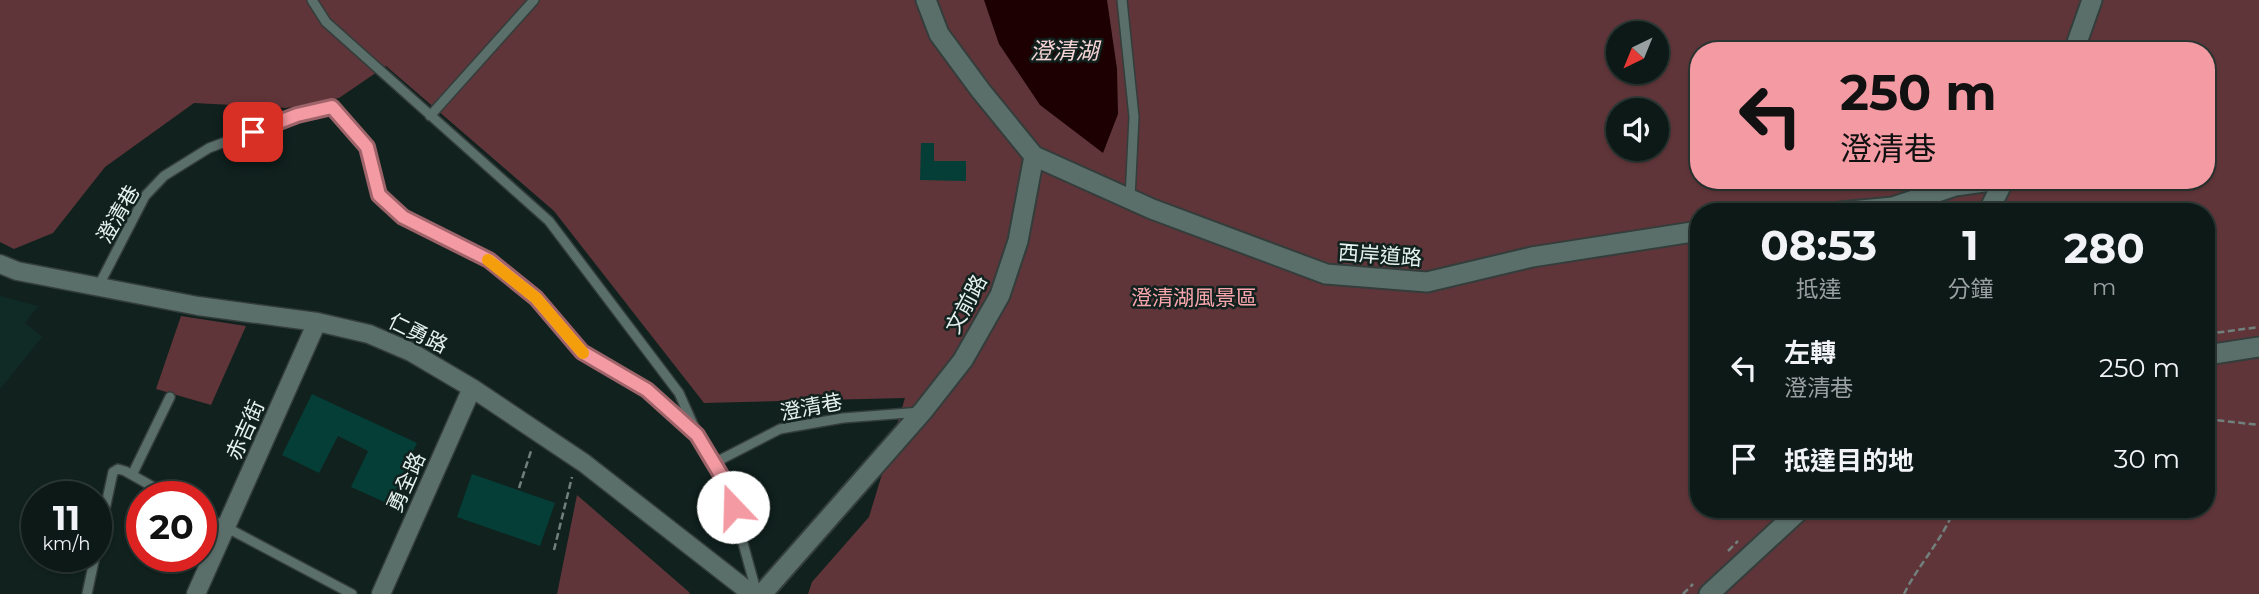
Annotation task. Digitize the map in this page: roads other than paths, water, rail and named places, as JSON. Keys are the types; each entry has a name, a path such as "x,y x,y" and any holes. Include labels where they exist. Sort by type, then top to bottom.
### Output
{"street":[{"path":"926,0 939,34 1034,156"},
{"path":"2077,42 2092,0"},
{"name":"西岸道路","path":"1034,156 1130,198 1326,274 1427,282 1532,257 1690,232"},
{"name":"文前路","path":"762,594 923,411 962,360 1000,295 1018,241 1034,156"},
{"path":"1919,203 1950,189"},
{"name":"仁勇路","path":"0,264 17,271 198,306 317,321 369,334 411,352 472,387 584,463 754,594"},
{"name":"赤吉街","path":"196,594 317,321"},
{"path":"2215,354 2259,347"},
{"name":"勇全路","path":"381,594 472,387"},
{"path":"1709,594 1791,518"}],"lane":[{"name":"澄清巷","path":"312,0 326,22 549,220 586,267 679,393 697,435 727,485 754,594"},
{"path":"430,116 534,0"},
{"path":"1122,0 1134,117 1130,198"},
{"name":"澄清巷","path":"98,287 145,196 164,176 209,148 297,115 332,107 367,147 379,195 403,217 489,260 536,298 582,352 647,390 697,435"},
{"path":"132,475 170,397"},
{"name":"澄清巷","path":"714,463 780,429 843,418 923,411"},
{"path":"111,481 113,472 118,469 143,481"},
{"path":"217,524 352,594"},
{"path":"87,594 92,572"}],"water":[{"name":"澄清湖","path":"984,0 1107,0 1117,69 1118,114 1103,153 1040,105 999,44"}],"park label":[{"name":"澄清湖風景區","path":"1194,297"}]}
